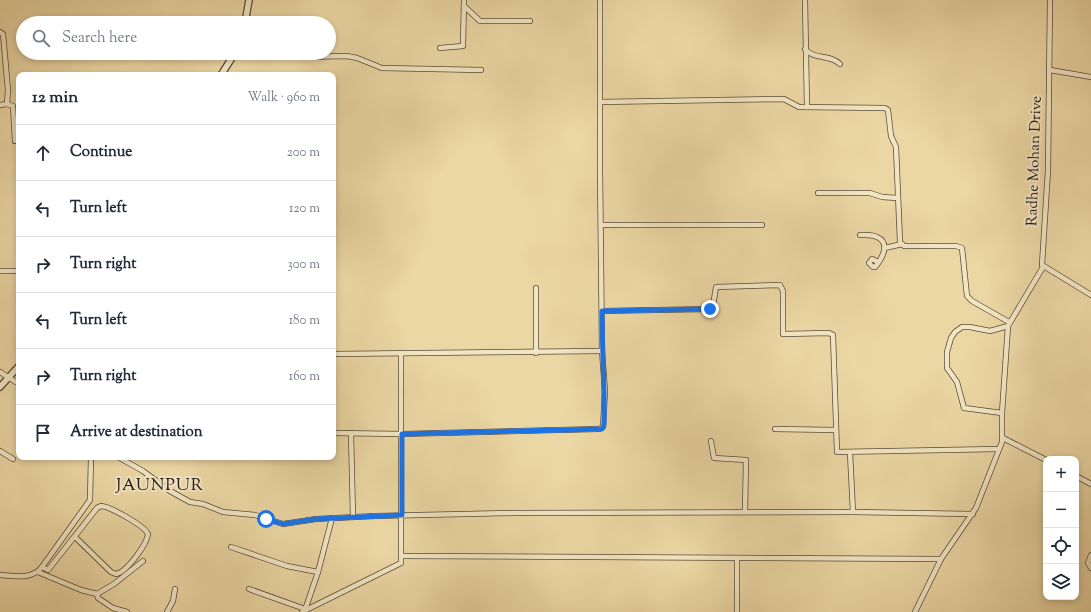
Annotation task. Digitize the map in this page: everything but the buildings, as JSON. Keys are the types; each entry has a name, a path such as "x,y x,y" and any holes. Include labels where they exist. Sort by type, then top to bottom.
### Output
{"street":[{"path":"246,16 249,0"},
{"path":"440,48 463,46 464,0"},
{"path":"336,433 402,434 602,429 604,425 605,391 602,351 600,0"},
{"path":"805,0 806,107"},
{"name":"Radhe Mohan Drive","path":"1043,267 1048,170 1050,0"},
{"path":"464,6 480,21 530,21"},
{"path":"0,32 3,34 8,82 6,104"},
{"path":"805,49 810,54 833,59 840,64"},
{"path":"336,56 357,58 382,68 481,70"},
{"path":"223,72 231,60"},
{"path":"1050,70 1091,77"},
{"path":"600,102 784,99 797,106 806,107 886,108 892,140 896,147 900,240 902,244"},
{"path":"0,105 6,104 13,106 15,141"},
{"path":"818,193 870,193 882,197 898,198"},
{"path":"601,225 762,225"},
{"path":"860,235 877,237 882,241 885,248 883,257 878,262"},
{"path":"885,248 902,244 904,246 956,246 962,248 967,296 972,301 1008,324"},
{"path":"915,612 941,559 973,514 1003,438 1002,414 1008,324 1043,267 1090,293"},
{"path":"0,271 16,271"},
{"path":"602,311 710,309 713,307 716,287 780,285 783,291 783,334 833,334 836,451 850,453 998,449"},
{"path":"536,288 536,353"},
{"path":"1002,414 964,408 958,382 947,368 947,352 955,332 962,327 970,326 990,331 1008,324"},
{"path":"336,354 536,353 602,351"},
{"path":"249,589 304,610 401,564 401,354"},
{"path":"0,387 16,369"},
{"path":"0,372 16,382"},
{"path":"775,429 835,430"},
{"path":"351,433 353,517"},
{"path":"1003,438 1043,458"},
{"path":"711,441 714,458 746,460 746,512"},
{"path":"0,451 13,459"},
{"path":"850,453 853,512"},
{"path":"1,576 26,576 38,572 42,567 90,500 91,460"},
{"path":"123,460 143,471 179,497 223,512 256,516 283,524 332,518 402,515 645,511 973,514"},
{"path":"1079,478 1091,484"},
{"path":"42,567 48,570 75,537 101,506 107,507 140,526 147,531 148,534 146,542 133,559 124,569 116,574 111,572 75,537"},
{"path":"304,610 318,572 332,518"},
{"path":"231,547 287,566 318,572"},
{"path":"1091,555 1088,563 1091,568"},
{"path":"402,556 941,559"},
{"path":"737,558 737,612"},
{"path":"38,572 81,590 97,594 114,584 143,561"},
{"path":"168,612 173,601 175,588"},
{"path":"97,594 98,598 118,611 127,612"}],"district":[{"name":"JAUNPUR","path":"160,486"}],"route":[{"path":"266,519 283,524 316,519 402,515 402,434 602,429 604,427 605,391 602,351 602,311 710,309"}]}
